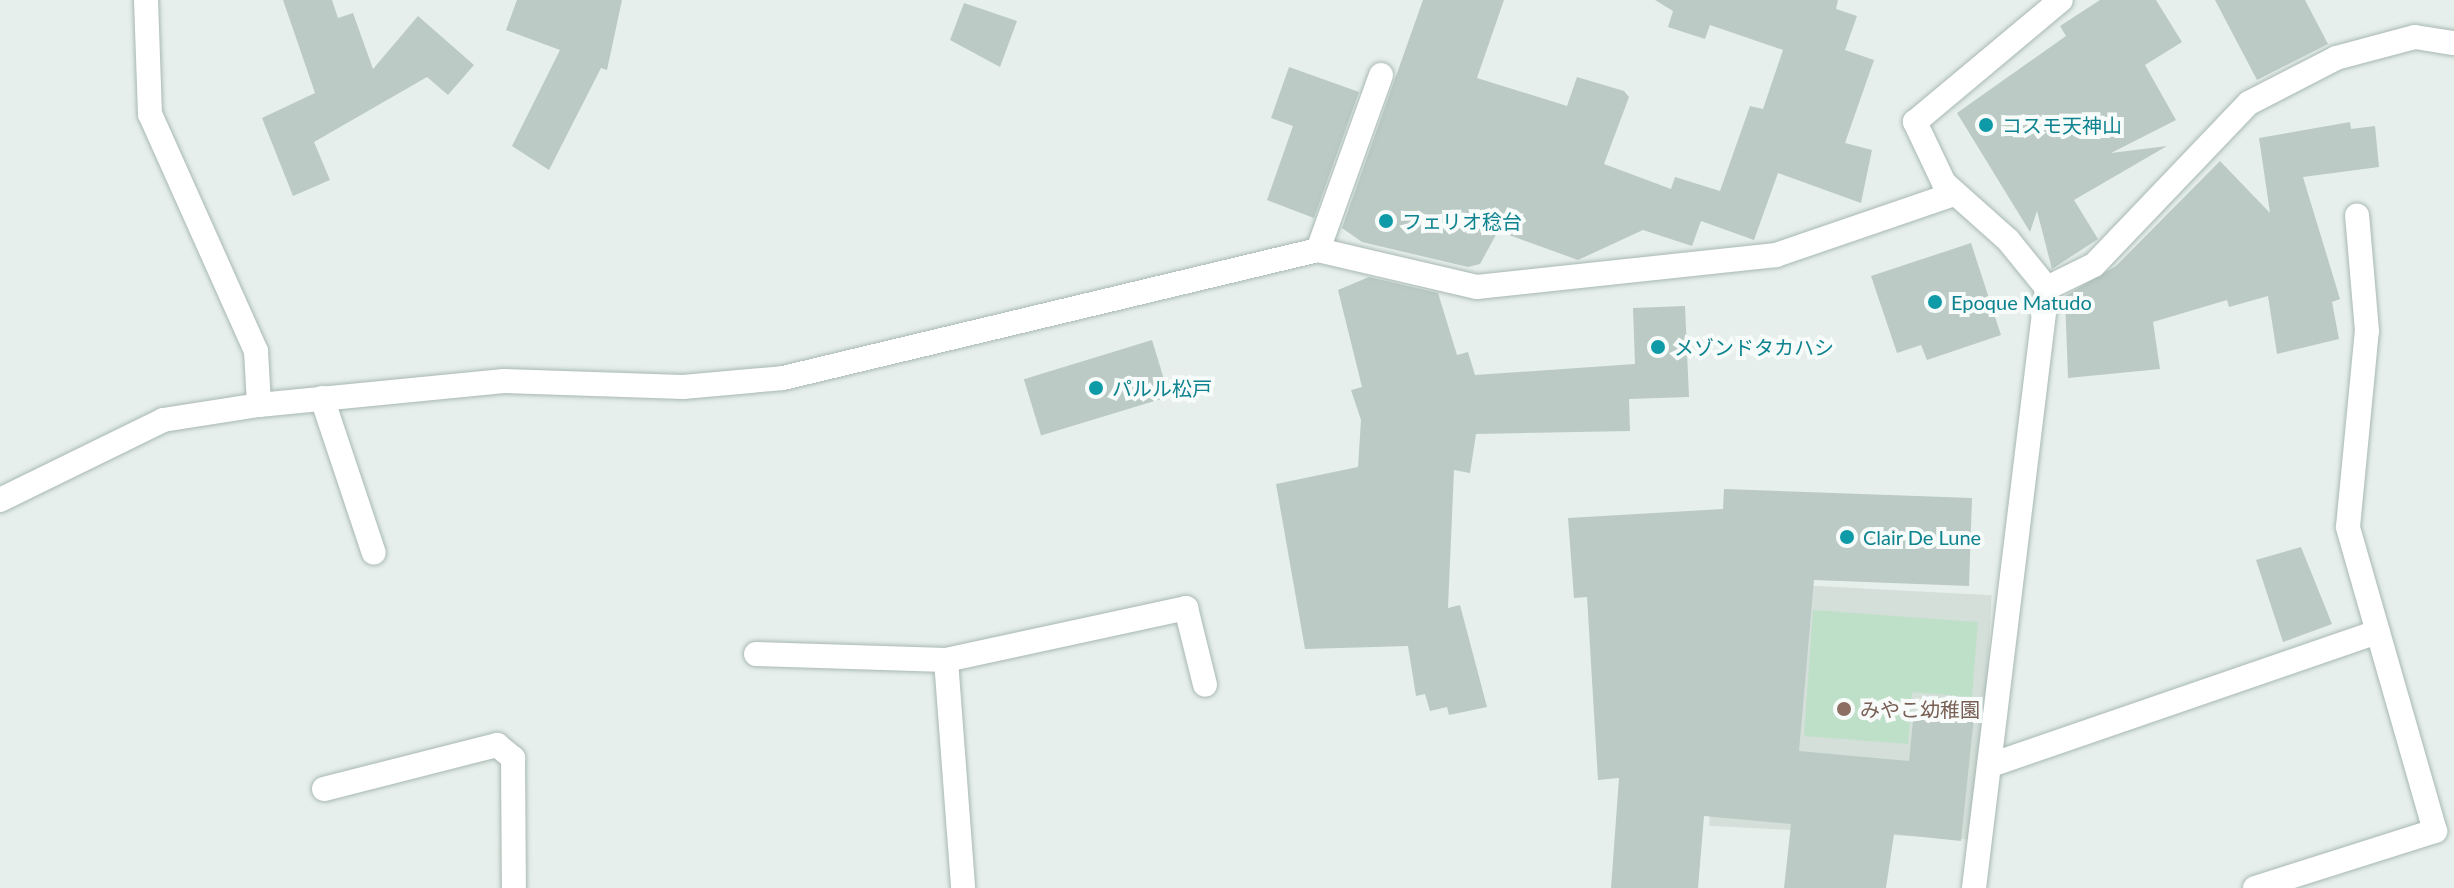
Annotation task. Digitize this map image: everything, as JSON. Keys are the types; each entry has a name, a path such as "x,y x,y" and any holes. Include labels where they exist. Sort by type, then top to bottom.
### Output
{"street":[{"path":"146,0 150,114 256,351 259,405"},
{"path":"1974,888 2047,288 2008,240 1954,194 1915,122 2061,0"},
{"path":"2047,288 2094,265 2249,103 2336,58 2415,37 2454,43"},
{"path":"1318,250 1381,75"},
{"path":"0,500 163,420 259,405 504,381 683,387 783,378 1318,250 1477,287 1776,255 1954,194"},
{"path":"2255,888 2445,828 2378,632 2348,527 2367,331 2357,215"},
{"path":"322,398 374,553"},
{"path":"756,654 946,660 1186,608 1205,685"},
{"path":"1991,765 2378,632"},
{"path":"946,660 963,888"},
{"path":"324,789 497,745 513,758 514,888"}],"shaded area":[{"name":"みやこ幼稚園","path":"1722,581 1992,595 1979,840 1709,826"}],"green space":[{"path":"1813,610 1978,622 1972,697 1912,692 1908,744 1804,736"}],"building":[{"path":"283,0 332,0 338,18 353,13 373,69 418,16 474,65 448,95 427,77 314,142 330,180 293,196 262,118 315,93"},
{"path":"517,0 622,0 607,70 601,68 549,170 512,146 560,50 506,30"},
{"path":"1423,0 1504,0 1477,78 1567,106 1577,77 1624,91 1629,97 1604,164 1671,189 1675,177 1720,191 1750,106 1763,109 1783,50 1710,25 1705,39 1668,27 1673,11 1655,0 1838,0 1836,9 1857,16 1845,50 1874,60 1845,143 1872,150 1861,203 1778,173 1754,240 1701,221 1692,246 1643,230 1578,260 1498,231 1480,264 1468,267 1362,242 1342,228"},
{"path":"2100,0 2156,0 2182,42 2145,65 2176,120 2111,153 2167,146 2074,200 2098,239 2052,269 2037,211 2030,232 1957,113 2066,36 2060,26"},
{"path":"2215,0 2305,0 2328,44 2257,80"},
{"path":"964,3 1017,21 1000,67 950,40"},
{"path":"1289,67 1359,92 1314,218 1267,200 1293,126 1271,118"},
{"path":"2350,122 2351,129 2375,126 2379,167 2303,177 2340,299 2332,302 2339,339 2277,354 2268,296 2229,307 2227,300 2153,322 2160,369 2068,378 2065,296 2116,266 2220,161 2270,213 2259,138"},
{"name":"Epoque Matudo","path":"1971,243 2001,335 1927,360 1921,345 1897,353 1871,276"},
{"path":"1369,277 1438,293 1457,355 1468,352 1475,375 1635,364 1633,308 1685,306 1689,397 1629,399 1630,431 1476,434 1470,473 1454,470 1448,608 1460,605 1487,707 1449,715 1447,707 1430,711 1425,694 1416,696 1408,646 1305,649 1276,484 1358,467 1361,420 1351,390 1362,387 1338,290"},
{"name":"パルル松戸","path":"1152,340 1169,396 1041,436 1024,379"},
{"path":"1724,489 1972,498 1969,586 1814,580 1799,751 1909,761 1914,711 1974,717 1961,841 1894,834 1886,888 1784,888 1791,824 1704,816 1698,888 1611,888 1619,778 1598,780 1587,597 1574,598 1568,518 1723,509"},
{"path":"2301,547 2332,624 2283,642 2256,560"}],"place":[{"name":"コスモ天神山","path":"1986,125"},
{"name":"フェリオ稔台","path":"1386,221"},
{"name":"Epoque Matudo","path":"1935,302"},
{"name":"メゾンドタカハシ","path":"1658,347"},
{"name":"パルル松戸","path":"1096,388"},
{"name":"Clair De Lune","path":"1847,537"},
{"name":"みやこ幼稚園","path":"1844,709"}]}
